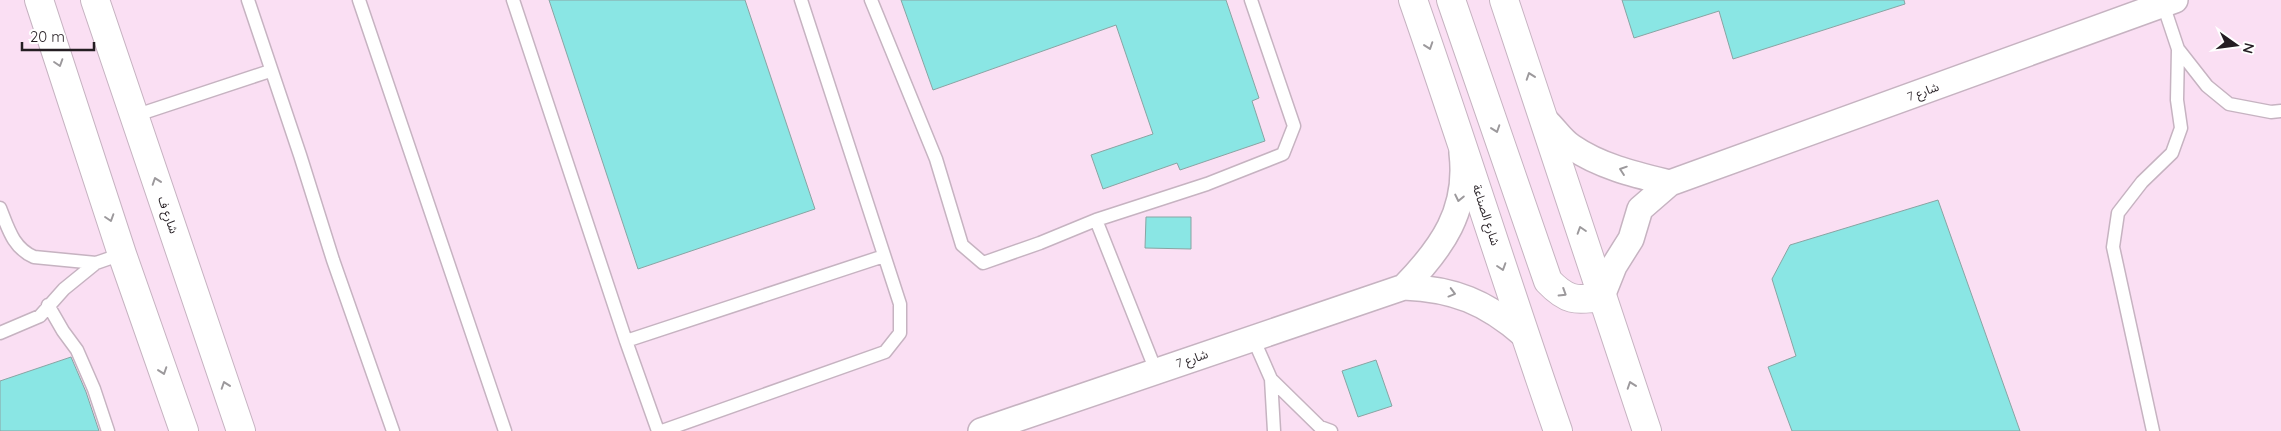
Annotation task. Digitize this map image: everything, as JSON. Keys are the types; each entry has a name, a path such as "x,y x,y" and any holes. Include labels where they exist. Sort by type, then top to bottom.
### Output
{"street":[{"path":"39,0 122,254 184,431"},
{"name":"شارع ف","path":"94,0 241,431"},
{"name":"شارع الصناعة","path":"1413,0 1460,133 1524,335 1558,431"},
{"path":"1451,0 1548,281 1560,294 1574,299 1602,296"},
{"path":"1504,0 1647,431"},
{"name":"شارع 7","path":"1602,296 1614,266 1631,239 1640,209 1670,183 2169,2"},
{"path":"1545,120 1571,147 1606,164 1638,176 1670,183"},
{"name":"شارع 7","path":"1404,287 1428,262 1442,240 1459,201 1464,167 1460,133"},
{"name":"شارع 7","path":"981,431 1020,425 1156,371 1404,287 1430,288 1464,297 1504,317 1524,335"}],"lane":[{"path":"248,0 270,71 300,154 333,260 393,431"},
{"path":"360,0 505,431"},
{"path":"513,0 626,341 660,431 885,352 900,333 900,304 800,0"},
{"path":"871,0 936,159 962,245 983,263 1040,243 1096,220 1207,184 1283,154 1294,126 1251,0"},
{"path":"2153,431 2114,247 2118,213 2142,182 2172,154 2181,128 2177,100 2178,49 2169,2"},
{"path":"2178,49 2207,86 2229,104 2271,112 2281,111"},
{"path":"134,116 270,71"},
{"path":"0,208 14,242 26,254 42,259 96,263"},
{"path":"1096,220 1156,371"},
{"path":"0,334 40,316 64,289 96,263 122,254"},
{"path":"626,341 884,256"},
{"path":"48,305 77,350 94,389 108,431"},
{"path":"1253,338 1271,379 1274,431"},
{"path":"1271,379 1320,427 1331,431"}],"shaded area":[{"path":"0,0 2281,0 2281,431 0,431"}],"building":[{"path":"549,0 745,0 815,209 638,269"},
{"path":"901,0 1226,0 1259,98 1252,101 1265,141 1180,170 1177,163 1103,189 1091,155 1153,134 1116,25 933,90"},
{"path":"1622,0 1904,0 1905,4 1733,59 1719,11 1634,38"},
{"path":"1938,200 2020,431 1792,431 1768,367 1796,356 1772,279 1790,245"},
{"path":"1146,217 1191,217 1191,249 1145,248"},
{"path":"71,357 86,392 99,431 0,431 0,381"},
{"path":"1376,360 1392,406 1358,417 1342,371"}]}
